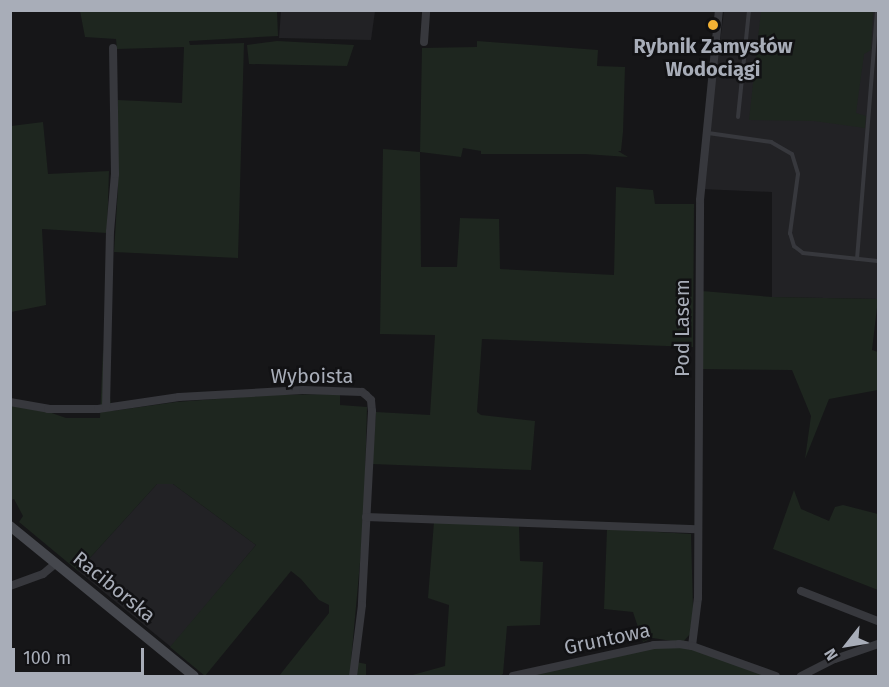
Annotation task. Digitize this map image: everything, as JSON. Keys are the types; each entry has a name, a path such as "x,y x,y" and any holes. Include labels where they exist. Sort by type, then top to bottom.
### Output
{"main road":[{"name":"Raciborska","path":"10,526 194,676"}],"street":[{"path":"424,42 426,10"},
{"name":"Pod Lasem","path":"692,646 698,598 699,240 719,10"},
{"path":"106,407 110,232 115,174 113,48"},
{"name":"Wyboista","path":"10,402 48,409 106,407 179,397 303,390 362,392 371,400 372,407 362,605 353,676"},
{"path":"366,517 698,529"},
{"path":"10,586 43,574 56,563"},
{"path":"801,591 879,621"},
{"path":"801,676 835,659 879,644"},
{"name":"Gruntowa","path":"513,676 654,645 692,646 776,676"}],"lane":[{"path":"738,117 749,10"},
{"path":"857,259 877,10"},
{"path":"707,133 771,142 786,148 796,160 798,174 790,233 794,246 803,253 879,261"}],"shaded area":[{"path":"80,11 277,11 278,36 189,41 190,45 244,43 238,258 114,252 118,188 118,100 182,103 184,47 117,49 116,39 85,37"},
{"path":"281,11 375,11 371,40 279,38"},
{"path":"724,11 878,11 878,299 772,297 772,192 701,189"},
{"path":"761,11 873,11 871,50 864,54 856,113 866,116 865,128 814,121 749,120"},
{"path":"277,41 354,45 347,66 249,64 247,45"},
{"path":"477,41 598,50 597,66 625,67 623,132 621,151 618,151 628,157 585,154 481,154 481,151 463,148 461,157 420,152 422,48 477,47"},
{"path":"43,122 48,174 109,171 107,233 42,229 46,305 11,312 11,126"},
{"path":"383,149 420,152 421,267 457,267 460,218 499,219 500,269 614,275 616,187 653,190 655,204 694,204 693,347 482,339 477,412 481,415 535,421 531,470 372,464 376,412 430,415 435,335 380,334"},
{"path":"702,291 772,297 878,299 872,350 878,352 878,390 829,399 805,459 811,416 792,370 701,369"},
{"path":"103,349 112,411 176,402 269,395 340,394 340,405 367,407 364,519 351,661 366,664 366,676 279,676 329,613 329,605 319,600 291,571 205,676 170,647 256,545 173,484 157,484 78,571 19,522 23,516 14,499 11,500 10,405 43,410 66,418 100,418"},
{"path":"157,484 173,484 256,545 171,647 78,571"},
{"path":"794,490 801,509 829,521 835,507 843,505 878,514 878,590 773,549"},
{"path":"434,522 519,526 520,561 543,562 540,625 507,626 503,674 500,676 409,676 445,666 449,605 428,598"},
{"path":"607,529 691,534 693,609 690,634 683,642 773,676 506,676 678,642 653,638 643,642 633,612 604,609"}],"place":[{"name":"Rybnik Zamysłów Wodociągi","path":"713,25"}]}
